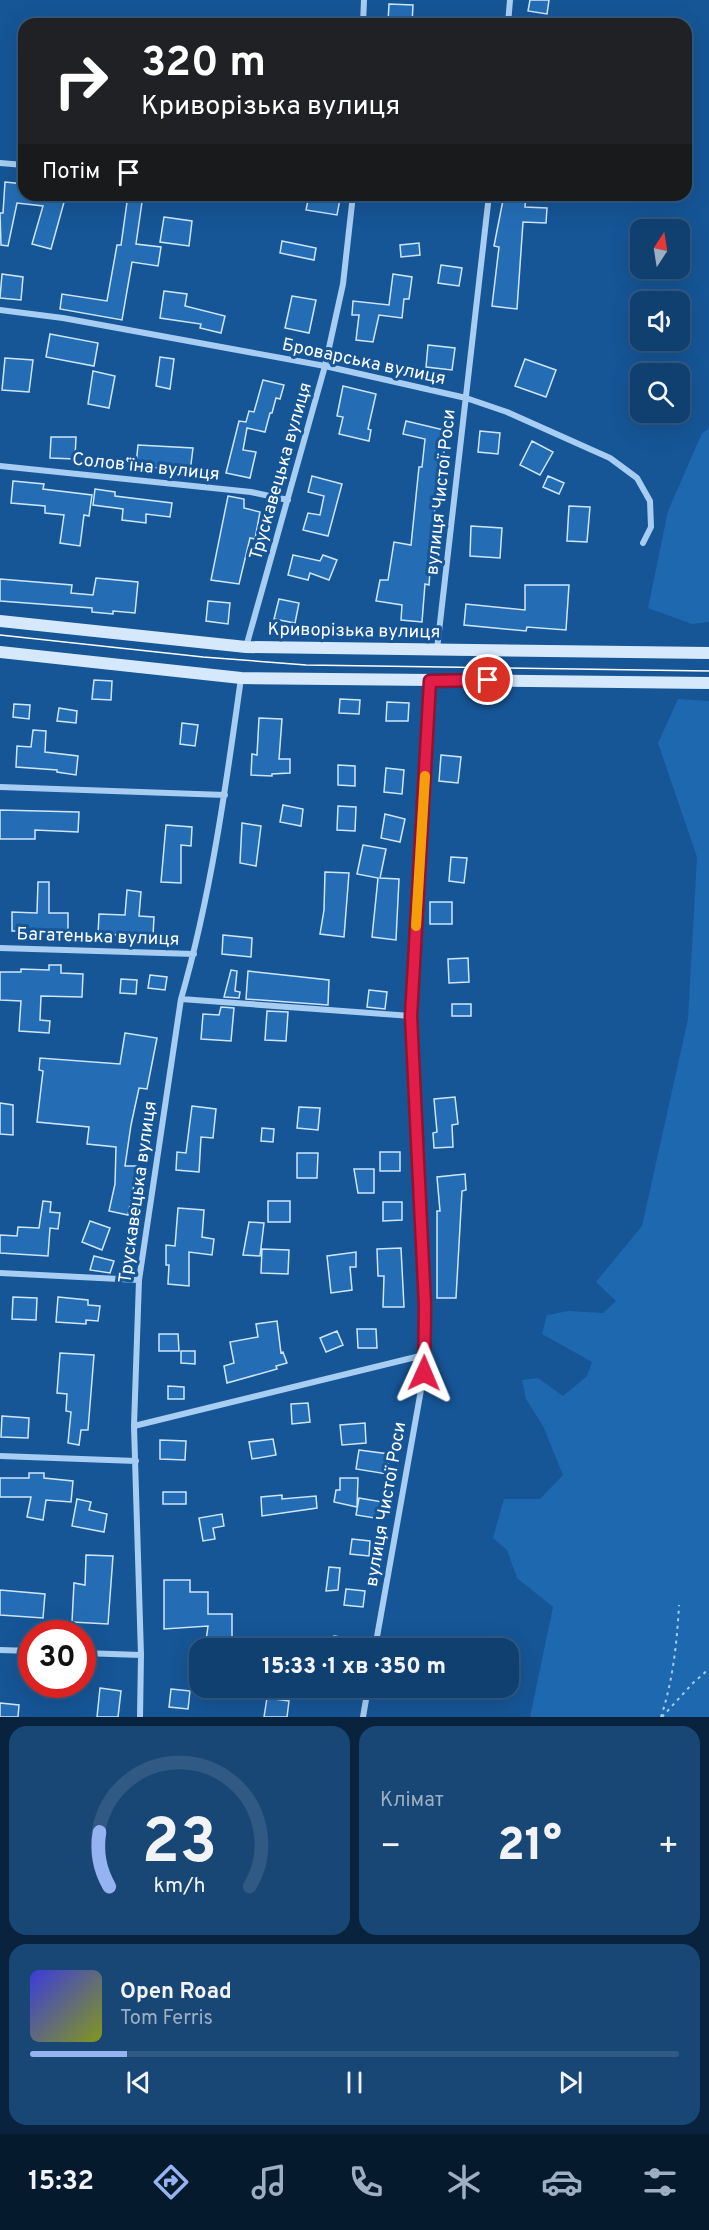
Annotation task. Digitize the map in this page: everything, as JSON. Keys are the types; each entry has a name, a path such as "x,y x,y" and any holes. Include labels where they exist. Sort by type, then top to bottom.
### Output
{"main road":[{"name":"Криворізька вулиця","path":"0,621 246,647 709,653"},
{"path":"0,652 241,678 709,683"}],"street":[{"path":"363,18 364,0"},
{"path":"508,18 510,0"},
{"path":"0,163 18,164"},
{"name":"Трускавецька вулиця","path":"246,647 325,366 343,284 352,201"},
{"name":"вулиця Чистої Роси","path":"437,650 488,201"},
{"name":"Броварська вулиця","path":"0,310 74,320 325,366 466,398 507,412 610,458 637,478 650,501 651,527 643,543"},
{"name":"Соловʼїна вулиця","path":"0,466 251,492 288,500"},
{"name":"Трускавецька вулиця","path":"140,1717 141,1655 134,1426 139,1280 181,999 194,954 225,795 241,678"},
{"name":"вулиця Чистої Роси","path":"377,1638 424,1373 425,1306 411,1016 430,681"},
{"path":"0,787 225,795"},
{"name":"Багатенька вулиця","path":"0,948 194,954"},
{"path":"181,999 411,1016"},
{"path":"0,1273 139,1280"},
{"path":"134,1426 424,1355"},
{"path":"0,1456 136,1461"},
{"path":"0,1650 18,1651"},
{"path":"96,1653 141,1655"},
{"path":"363,1717 366,1698"}],"path":[{"path":"662,1717 677,1647 678,1605"},
{"path":"662,1717 693,1683 709,1670"}],"shaded area":[{"path":"709,428 709,622 692,624 648,608 668,511 702,433"},
{"path":"678,699 709,701 709,1717 530,1717 553,1607 517,1578 507,1550 493,1538 504,1499 540,1499 563,1475 543,1426 526,1399 522,1380 538,1378 563,1396 587,1376 592,1362 542,1334 547,1315 568,1311 603,1313 616,1301 596,1282 642,1226 688,1019 697,857 658,743"}],"building":[{"path":"530,0 549,0 547,14 528,11"},
{"path":"389,4 413,5 412,18 388,18"},
{"path":"5,182 18,183 18,201 64,201 51,249 32,244 43,206 17,203 8,246 1,245 0,213 3,213"},
{"path":"127,201 142,201 136,244 161,247 158,266 132,262 122,320 60,309 62,294 107,301 117,245 121,245"},
{"path":"308,201 340,201 337,215 306,210"},
{"path":"503,201 526,201 525,207 547,208 546,223 523,222 517,309 492,306 499,247 494,246"},
{"path":"164,217 192,221 189,246 160,242"},
{"path":"282,241 316,248 314,260 280,253"},
{"path":"419,243 420,255 401,257 400,245"},
{"path":"441,265 462,268 459,286 438,283"},
{"path":"2,274 23,277 21,300 0,298"},
{"path":"393,274 412,277 409,299 404,299 402,318 379,315 373,342 356,340 359,315 352,315 353,301 389,305"},
{"path":"164,291 187,294 185,306 225,316 221,333 200,328 201,324 160,318"},
{"path":"292,296 316,300 309,333 285,328"},
{"path":"50,334 98,343 94,366 46,357"},
{"path":"428,345 455,348 452,370 426,367"},
{"path":"160,357 174,359 170,389 156,386"},
{"path":"5,358 33,360 29,392 2,390"},
{"path":"525,359 556,370 546,397 515,386"},
{"path":"93,371 115,376 109,408 88,404"},
{"path":"263,380 284,385 280,399 276,398 265,432 247,428 243,450 256,452 250,478 226,473 239,421 246,422 249,411 254,412"},
{"path":"343,386 376,394 368,429 371,430 369,441 339,434 343,417 337,416"},
{"path":"406,421 444,430 440,445 445,446 435,506 429,585 425,584 422,622 401,620 402,605 376,601 380,580 388,580 394,542 411,545 419,467 422,467 425,439 403,434"},
{"path":"480,431 500,433 498,454 478,452"},
{"path":"51,437 76,437 75,459 50,458"},
{"path":"532,441 553,452 540,475 520,465"},
{"path":"138,445 193,448 190,472 136,465"},
{"path":"312,476 342,484 328,536 303,530 308,513 320,515 324,496 308,492"},
{"path":"548,476 564,483 559,494 543,487"},
{"path":"13,481 44,484 43,489 92,495 89,516 84,515 80,546 60,543 64,515 45,513 45,506 11,503"},
{"path":"95,489 115,492 115,496 172,503 170,517 146,514 146,523 122,520 123,509 93,505"},
{"path":"228,496 244,499 244,508 260,512 255,539 250,538 239,584 211,580"},
{"path":"569,506 590,507 587,542 567,541"},
{"path":"471,526 502,528 500,558 470,556"},
{"path":"293,555 320,561 323,555 337,560 329,580 310,573 308,580 288,575"},
{"path":"96,578 138,582 135,613 113,611 113,614 92,612 92,608 0,601 0,579 72,585 71,593 93,595"},
{"path":"525,585 569,585 566,630 527,627 526,631 464,625 466,604 525,610"},
{"path":"279,599 299,603 295,623 274,619"},
{"path":"208,601 230,603 228,624 206,621"},
{"path":"94,680 112,681 111,700 92,699"},
{"path":"340,699 360,700 359,714 339,713"},
{"path":"387,702 409,703 408,721 386,721"},
{"path":"14,704 30,705 29,719 13,717"},
{"path":"59,708 77,711 76,723 57,721"},
{"path":"259,718 282,719 279,759 290,759 290,773 272,774 272,776 251,775 252,754 257,755"},
{"path":"182,723 198,725 195,746 180,744"},
{"path":"33,730 46,731 45,752 78,756 76,775 57,772 57,770 16,767 17,746 31,747"},
{"path":"441,755 461,757 458,783 439,781"},
{"path":"338,765 355,766 355,786 338,785"},
{"path":"386,768 404,770 402,794 384,792"},
{"path":"283,805 303,809 301,826 280,822"},
{"path":"338,806 356,807 355,831 337,830"},
{"path":"0,810 79,812 78,832 35,830 35,839 0,839"},
{"path":"385,814 405,819 400,842 381,838"},
{"path":"242,823 261,826 256,866 240,863"},
{"path":"166,825 192,827 191,846 181,845 181,883 161,882"},
{"path":"363,845 386,849 380,878 399,879 396,940 372,937 378,878 357,874"},
{"path":"451,857 467,858 464,883 449,881"},
{"path":"325,872 349,873 344,937 320,934 324,910"},
{"path":"38,882 49,882 49,913 68,913 68,931 12,931 12,912 37,913"},
{"path":"127,890 141,892 139,916 154,917 153,936 98,934 99,914 125,915"},
{"path":"430,902 452,902 452,924 430,924"},
{"path":"223,935 252,938 251,957 222,954"},
{"path":"468,958 469,982 449,983 448,959"},
{"path":"49,965 61,965 61,973 83,974 82,997 41,996 40,1020 50,1021 49,1033 19,1031 21,1001 0,1000 0,972 21,972 21,969 49,970"},
{"path":"231,970 237,971 235,991 240,992 239,998 224,997"},
{"path":"248,971 329,980 328,1005 246,999"},
{"path":"150,975 167,977 165,990 148,988"},
{"path":"121,979 137,980 136,994 120,993"},
{"path":"369,990 387,992 385,1009 367,1007"},
{"path":"452,1004 471,1004 471,1016 452,1016"},
{"path":"221,1007 234,1008 231,1041 201,1039 203,1014 219,1015"},
{"path":"267,1011 288,1012 286,1041 265,1040"},
{"path":"125,1033 157,1038 147,1089 139,1088 131,1125 125,1166 137,1166 136,1185 134,1185 128,1215 109,1211 115,1184 116,1147 87,1144 89,1127 37,1122 43,1071 39,1070 40,1058 120,1064"},
{"path":"455,1097 458,1124 452,1125 453,1147 434,1148 433,1133 437,1132 434,1099"},
{"path":"0,1103 13,1105 13,1135 0,1134"},
{"path":"192,1106 216,1109 213,1138 201,1137 199,1172 176,1170 177,1152 186,1153"},
{"path":"299,1107 320,1108 318,1130 297,1128"},
{"path":"262,1128 274,1129 273,1142 261,1141"},
{"path":"380,1152 400,1152 400,1171 380,1171"},
{"path":"297,1153 318,1153 317,1178 297,1178"},
{"path":"354,1169 374,1169 374,1193 358,1193"},
{"path":"465,1174 466,1190 462,1191 456,1298 437,1298 437,1211 440,1211 437,1177"},
{"path":"43,1201 51,1202 50,1212 60,1213 58,1229 50,1228 48,1256 0,1253 0,1235 17,1236 18,1227 39,1228"},
{"path":"268,1201 290,1201 290,1222 268,1222"},
{"path":"383,1202 402,1202 402,1220 383,1221"},
{"path":"178,1208 204,1210 202,1237 214,1239 212,1255 189,1252 189,1286 168,1284 169,1265 166,1265 166,1245 175,1246"},
{"path":"90,1221 110,1228 102,1250 82,1242"},
{"path":"249,1222 264,1223 260,1256 243,1255"},
{"path":"401,1248 404,1307 383,1307 384,1276 378,1276 377,1249"},
{"path":"262,1249 289,1250 288,1274 261,1273"},
{"path":"356,1252 356,1267 350,1267 352,1290 331,1293 327,1256"},
{"path":"94,1256 114,1261 110,1273 90,1270"},
{"path":"13,1297 37,1298 36,1320 12,1319"},
{"path":"58,1297 88,1300 88,1305 100,1306 98,1321 86,1320 86,1324 56,1322"},
{"path":"277,1321 281,1353 283,1352 287,1363 276,1366 277,1369 227,1383 224,1366 234,1363 230,1342 258,1337 256,1324"},
{"path":"357,1329 376,1329 377,1348 358,1348"},
{"path":"337,1331 343,1345 326,1352 320,1338"},
{"path":"159,1334 178,1334 179,1351 159,1351"},
{"path":"181,1351 195,1351 195,1364 181,1363"},
{"path":"60,1353 94,1355 88,1430 81,1430 79,1445 68,1443 71,1412 66,1411 67,1394 57,1393"},
{"path":"168,1386 184,1387 184,1399 168,1399"},
{"path":"308,1403 310,1422 292,1424 291,1404"},
{"path":"2,1416 29,1418 28,1438 1,1437"},
{"path":"365,1423 366,1443 342,1445 340,1425"},
{"path":"273,1439 276,1455 252,1459 249,1442"},
{"path":"160,1440 186,1441 185,1460 160,1459"},
{"path":"359,1450 389,1454 387,1474 356,1469"},
{"path":"29,1473 44,1473 44,1478 73,1481 71,1502 46,1500 43,1520 27,1517 31,1497 0,1497 0,1478 29,1478"},
{"path":"340,1478 358,1478 357,1507 334,1502 336,1490 340,1490"},
{"path":"163,1492 186,1492 186,1504 163,1504"},
{"path":"282,1495 282,1499 316,1496 317,1508 262,1516 261,1497"},
{"path":"359,1498 383,1502 381,1519 356,1515"},
{"path":"77,1499 91,1502 89,1510 107,1514 104,1532 72,1526"},
{"path":"222,1514 224,1526 213,1528 215,1539 203,1541 199,1518"},
{"path":"352,1539 370,1541 369,1556 350,1554"},
{"path":"86,1555 113,1556 108,1624 96,1623 96,1620 72,1620 74,1583 85,1585"},
{"path":"329,1567 340,1568 338,1590 326,1591"},
{"path":"164,1580 190,1580 190,1592 208,1592 208,1614 232,1614 232,1638 206,1638 208,1626 164,1629"},
{"path":"346,1589 365,1591 363,1607 344,1605"},
{"path":"0,1590 45,1594 43,1618 0,1615"},
{"path":"100,1688 121,1691 118,1717 97,1717"},
{"path":"171,1689 189,1691 188,1709 169,1707"},
{"path":"267,1698 289,1701 287,1717 264,1717"},
{"path":"0,1703 19,1705 18,1717 0,1717"}],"tram line":[{"path":"0,635 203,657 306,665 709,671"}],"slow traffic":[{"path":"416,926 425,776"}],"route":[{"path":"424,1373 425,1306 411,1016 430,681 488,680"}]}
